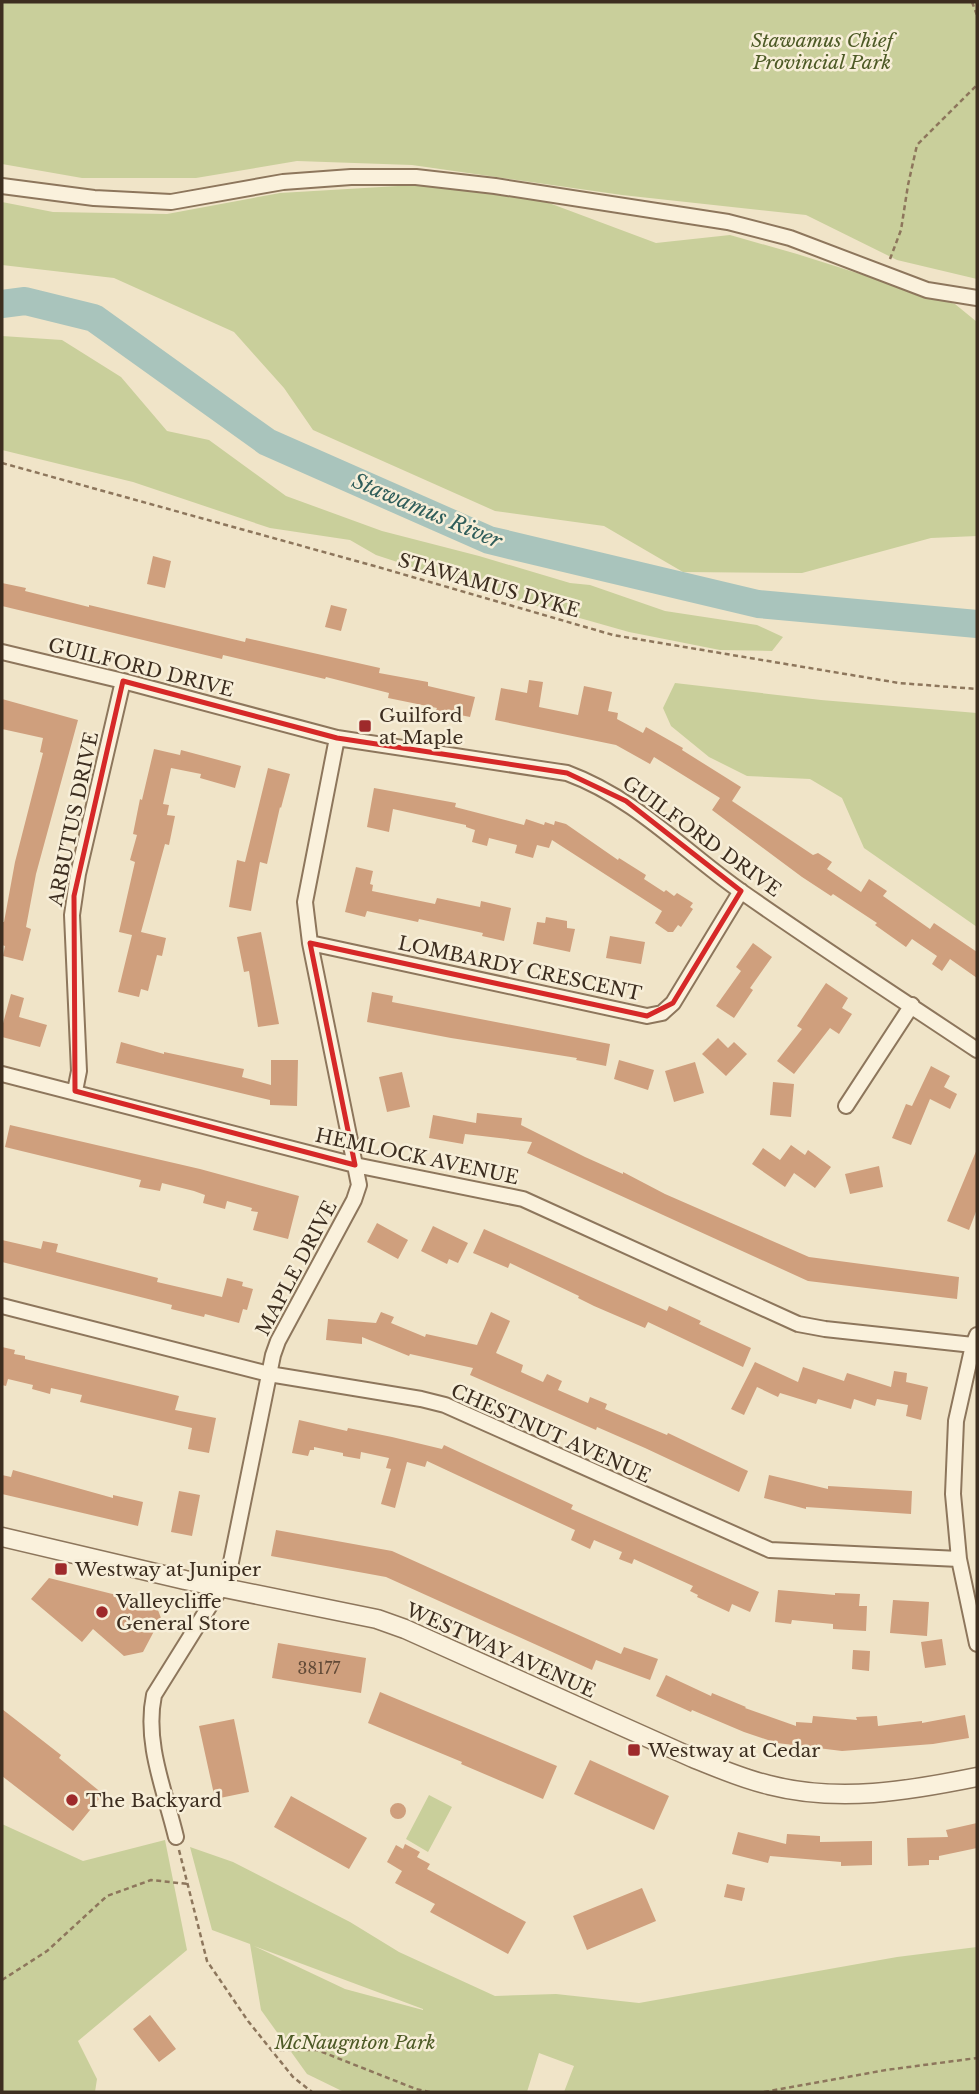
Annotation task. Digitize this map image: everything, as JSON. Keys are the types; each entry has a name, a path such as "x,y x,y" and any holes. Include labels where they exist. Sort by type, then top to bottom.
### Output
{"street":[{"path":"2,186 94,198 171,202 283,182 351,177 416,177 535,190 728,222 790,238 928,290 977,298"},
{"name":"GUILFORD DRIVE","path":"2,652 337,738 567,773 580,778 626,801 741,891 977,1050"},
{"name":"ARBUTUS DRIVE","path":"75,1091 79,1060 72,915 78,874 123,681"},
{"name":"MAPLE DRIVE","path":"176,1838 150,1734 154,1695 222,1587 230,1567 278,1341 354,1200 359,1185 310,943 305,902 337,738"},
{"name":"LOMBARDY CRESCENT","path":"310,943 647,1016 662,1013 673,1003 741,891"},
{"path":"846,1106 912,1005"},
{"name":"HEMLOCK AVENUE","path":"2,1074 355,1165 523,1199 798,1324 825,1329 975,1340"},
{"name":"CHESTNUT AVENUE","path":"2,1306 269,1374 445,1405 770,1550 959,1559"},
{"path":"975,1340 956,1421 953,1494 959,1559 977,1644"},
{"name":"WESTWAY AVENUE","path":"2,1537 185,1580 377,1619 405,1629 693,1758 771,1786 805,1792 868,1794 907,1791 977,1777"}],"path":[{"path":"972,2 977,15"},
{"path":"885,274 901,230 917,145 977,85"},
{"name":"STAWAMUS DYKE","path":"2,463 613,635 899,683 977,689"},
{"path":"176,1838 207,1961 271,2050 293,2077 312,2092"},
{"path":"2,1980 47,1951 107,1896 151,1880 188,1884"},
{"path":"271,2050 317,2050 416,2090 430,2092"},
{"path":"764,2092 886,2070 977,2058"}],"highlighted area":[{"path":"123,681 337,738 567,773 626,801 741,891 673,1003 647,1016 310,943 355,1165 75,1091 74,896"}],"green space":[{"name":"Stawamus Chief Provincial Park","path":"2,2 977,2 977,279 897,260 806,215 622,195 412,165 297,161 196,178 82,178 2,164"},
{"path":"415,185 533,197 656,243 730,235 955,304 977,322 977,536 931,538 802,573 683,572 604,526 495,511 313,430 284,388 234,332 114,278 2,265 2,202 53,212 167,214 280,193"},
{"path":"2,336 62,340 121,377 167,431 209,440 286,496 382,531 570,583 590,585 665,611 757,625 783,637 772,651 720,650 629,632 498,595 376,555 350,540 270,528 133,482 2,450"},
{"path":"675,683 821,700 977,713 977,927 864,848 842,798 810,779 747,776 709,757 671,726 663,708"},
{"path":"429,1795 452,1807 428,1852 406,1839"},
{"path":"2,1824 83,1861 165,1840 187,1950 78,2041 97,2079 95,2092 2,2092"},
{"name":"McNaugnton Park","path":"190,1847 233,1862 350,1922 399,1952 495,1996 556,1994 639,2003 897,1957 977,1947 977,2092 564,2092 574,2066 539,2053 527,2092 344,2092 307,2074 261,2010 250,1944 212,1930","holes":["254,1946 423,2009 345,1989"]}],"building":[{"path":"153,556 171,561 165,588 147,584"},
{"path":"2,583 89,607 245,642 246,638 380,668 379,673 428,682 428,686 475,697 470,717 388,698 389,693 326,677 325,679 223,655 222,659 2,606"},
{"path":"331,605 347,609 341,631 325,627"},
{"path":"529,680 543,682 539,707 578,715 584,686 612,692 608,711 618,713 617,719 643,733 646,727 741,787 732,801 813,855 818,853 832,862 827,869 861,892 869,879 887,891 883,896 930,929 934,923 977,952 977,978 950,959 942,971 932,964 937,956 912,939 906,947 875,925 877,923 802,877 712,810 720,798 654,757 650,764 616,745 495,720 501,688 527,693"},
{"path":"2,699 78,720 36,874 26,927 31,929 23,961 3,956 5,946 2,945 2,922 43,753 40,752 43,738 2,729"},
{"path":"154,749 180,755 181,750 241,766 235,788 200,778 201,774 171,768 163,804 169,805 167,815 175,816 169,845 165,844 141,932 166,938 162,956 157,955 148,991 141,989 139,997 118,992 132,935 119,932 135,862 130,860 137,835 133,834"},
{"path":"268,768 290,774 267,864 260,862 251,911 229,907 237,860 245,862"},
{"path":"374,788 456,803 455,807 524,825 526,819 544,825 545,822 554,825 555,821 566,824 618,860 619,858 646,875 644,879 664,892 666,890 674,896 677,893 693,903 690,907 693,909 681,927 678,925 673,932 668,932 655,923 662,911 552,840 549,848 537,845 533,858 515,853 517,845 489,838 487,846 472,842 475,830 466,825 393,809 389,832 367,827"},
{"path":"356,867 373,871 370,884 373,885 372,891 435,904 437,898 480,907 481,901 511,908 504,941 482,936 483,933 419,919 418,922 367,911 365,917 345,912"},
{"path":"546,917 567,921 567,928 575,929 570,952 533,944 537,922 545,923"},
{"path":"261,932 279,1024 258,1027 249,971 244,972 237,937"},
{"path":"610,936 645,942 641,964 606,958"},
{"path":"753,943 772,957 750,988 753,990 734,1018 716,1006 741,971 736,967"},
{"path":"826,983 848,998 842,1008 852,1014 839,1034 830,1028 794,1074 777,1061 802,1029 797,1026"},
{"path":"372,992 393,996 392,1002 610,1044 606,1066 576,1060 577,1058 367,1022"},
{"path":"11,994 24,998 19,1017 47,1025 40,1047 2,1037"},
{"path":"718,1038 728,1048 734,1042 747,1054 726,1076 702,1054"},
{"path":"121,1042 164,1054 244,1069 242,1077 271,1085 271,1060 298,1060 297,1106 270,1105 270,1100 116,1063"},
{"path":"619,1060 654,1070 648,1090 614,1079"},
{"path":"695,1062 704,1093 674,1102 665,1071"},
{"path":"931,1066 950,1076 944,1087 957,1094 950,1109 930,1099 911,1145 892,1138 906,1104 912,1106"},
{"path":"402,1072 410,1107 387,1112 379,1077"},
{"path":"773,1082 794,1084 791,1117 770,1115"},
{"path":"477,1113 522,1118 521,1125 585,1157 809,1257 959,1277 957,1299 808,1281 527,1153 532,1142 465,1134 463,1144 429,1138 433,1115 476,1123"},
{"path":"10,1125 200,1169 299,1196 288,1239 253,1230 258,1212 251,1211 252,1208 227,1201 225,1209 203,1203 205,1195 194,1191 162,1183 160,1191 139,1187 141,1180 5,1147"},
{"path":"791,1145 805,1155 808,1150 831,1167 815,1188 794,1173 785,1187 752,1164 763,1148 780,1160"},
{"path":"977,1149 977,1209 969,1230 947,1221"},
{"path":"879,1166 883,1187 850,1194 845,1174"},
{"path":"377,1223 408,1240 398,1259 367,1242"},
{"path":"433,1226 468,1243 458,1263 449,1259 447,1264 421,1251"},
{"path":"484,1229 667,1311 669,1306 701,1321 699,1324 751,1348 743,1367 648,1322 645,1328 594,1306 510,1263 508,1268 473,1253"},
{"path":"2,1240 41,1249 43,1241 58,1244 56,1252 158,1278 157,1282 222,1297 227,1278 243,1282 242,1286 253,1289 247,1310 243,1309 239,1323 205,1314 204,1317 171,1309 172,1305 2,1262"},
{"path":"381,1312 394,1317 391,1323 425,1337 426,1334 477,1345 491,1312 510,1321 496,1353 523,1365 521,1372 543,1382 547,1374 562,1381 558,1390 588,1403 590,1397 607,1404 605,1409 667,1435 668,1433 748,1471 739,1492 597,1427 596,1430 470,1375 473,1368 410,1354 409,1356 362,1337 362,1344 326,1340 328,1319 376,1323"},
{"path":"2,1347 15,1350 14,1354 25,1356 25,1359 179,1396 175,1410 216,1418 209,1453 188,1449 192,1428 80,1402 82,1395 51,1388 50,1394 32,1389 33,1385 8,1379 6,1386 2,1385"},
{"path":"755,1362 798,1382 803,1367 844,1381 847,1373 891,1387 894,1371 907,1373 906,1382 928,1387 921,1420 906,1416 908,1405 877,1399 875,1406 854,1399 851,1409 818,1399 816,1404 780,1393 778,1397 757,1387 744,1415 731,1409"},
{"path":"299,1420 442,1449 444,1445 573,1505 571,1509 759,1592 750,1612 732,1604 729,1612 697,1597 698,1595 690,1591 693,1586 634,1559 632,1564 619,1559 622,1552 594,1540 590,1549 571,1540 575,1530 427,1461 425,1467 407,1462 395,1508 381,1504 391,1469 386,1468 389,1458 361,1452 360,1459 314,1447 308,1456 292,1453"},
{"path":"13,1470 113,1498 113,1495 143,1502 138,1526 2,1494 2,1475 11,1477"},
{"path":"769,1475 828,1489 828,1486 912,1491 911,1514 806,1509 764,1498"},
{"path":"179,1491 200,1495 192,1536 171,1532"},
{"path":"276,1530 392,1551 621,1654 624,1647 658,1659 650,1680 596,1660 592,1670 386,1577 271,1556"},
{"name":"Valleycliffe General Store","path":"49,1578 156,1605 161,1618 143,1652 124,1656 93,1629 82,1642 31,1599"},
{"path":"778,1590 835,1595 860,1594 859,1606 867,1606 866,1631 833,1629 833,1624 792,1620 791,1624 775,1622"},
{"path":"893,1600 929,1602 927,1636 890,1633"},
{"path":"942,1639 946,1665 925,1668 921,1642"},
{"path":"278,1643 366,1658 361,1693 272,1678"},
{"path":"853,1650 870,1651 869,1671 852,1669"},
{"path":"666,1675 711,1696 712,1693 796,1726 796,1722 812,1723 813,1716 857,1720 856,1717 877,1716 878,1726 922,1723 965,1715 969,1738 933,1744 842,1751 777,1743 692,1710 691,1712 656,1696"},
{"path":"380,1692 557,1766 543,1799 368,1723"},
{"path":"2,1709 61,1755 59,1758 103,1794 73,1831 2,1776"},
{"path":"234,1719 249,1792 215,1799 199,1726"},
{"path":"590,1760 669,1796 654,1830 574,1794"},
{"path":"291,1796 367,1838 349,1869 274,1827"},
{"path":"398,1803 406,1811 398,1819 390,1811"},
{"path":"977,1823 977,1848 939,1856 939,1860 929,1860 929,1865 908,1866 907,1838 948,1837 946,1830"},
{"path":"738,1832 786,1844 787,1834 820,1836 820,1842 872,1841 872,1865 841,1866 841,1862 770,1856 768,1863 732,1854"},
{"path":"405,1844 420,1852 417,1857 430,1864 427,1869 526,1922 508,1954 430,1912 435,1904 395,1883 402,1871 387,1862 396,1845 403,1849"},
{"path":"727,1884 745,1888 742,1901 724,1897"},
{"path":"642,1888 656,1921 587,1950 573,1916"},
{"path":"150,2015 176,2049 159,2062 133,2029"}],"waterway":[{"name":"Stawamus River","path":"2,304 25,301 94,318 267,442 489,540 758,604 977,624"}],"place":[{"name":"Guilford at Maple","path":"365,726"},
{"name":"Westway at Juniper","path":"61,1569"},
{"name":"Valleycliffe General Store","path":"102,1612"},
{"name":"Westway at Cedar","path":"634,1750"},
{"name":"The Backyard","path":"72,1800"}]}
